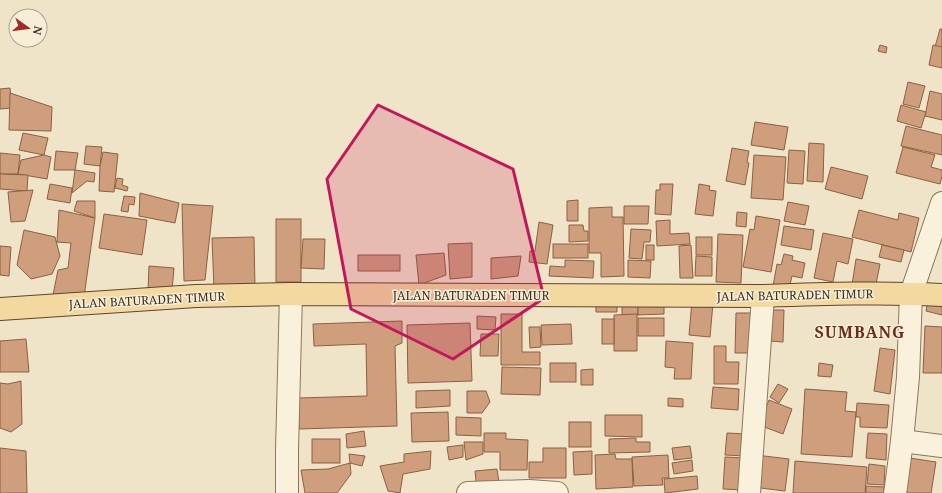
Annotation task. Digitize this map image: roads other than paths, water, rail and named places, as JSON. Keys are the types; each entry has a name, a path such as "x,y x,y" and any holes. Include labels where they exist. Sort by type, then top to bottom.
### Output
{"main road":[{"name":"JALAN BATURADEN TIMUR","path":"0,309 196,296 291,294 763,296 839,294 942,295"}],"street":[{"path":"895,493 902,442 908,377 911,294 942,203"},
{"path":"287,493 291,294"},
{"path":"749,493 763,296"},
{"path":"902,442 942,446"},
{"path":"468,493 529,491 557,493"}],"district":[{"name":"SUMBANG","path":"860,332"}]}
